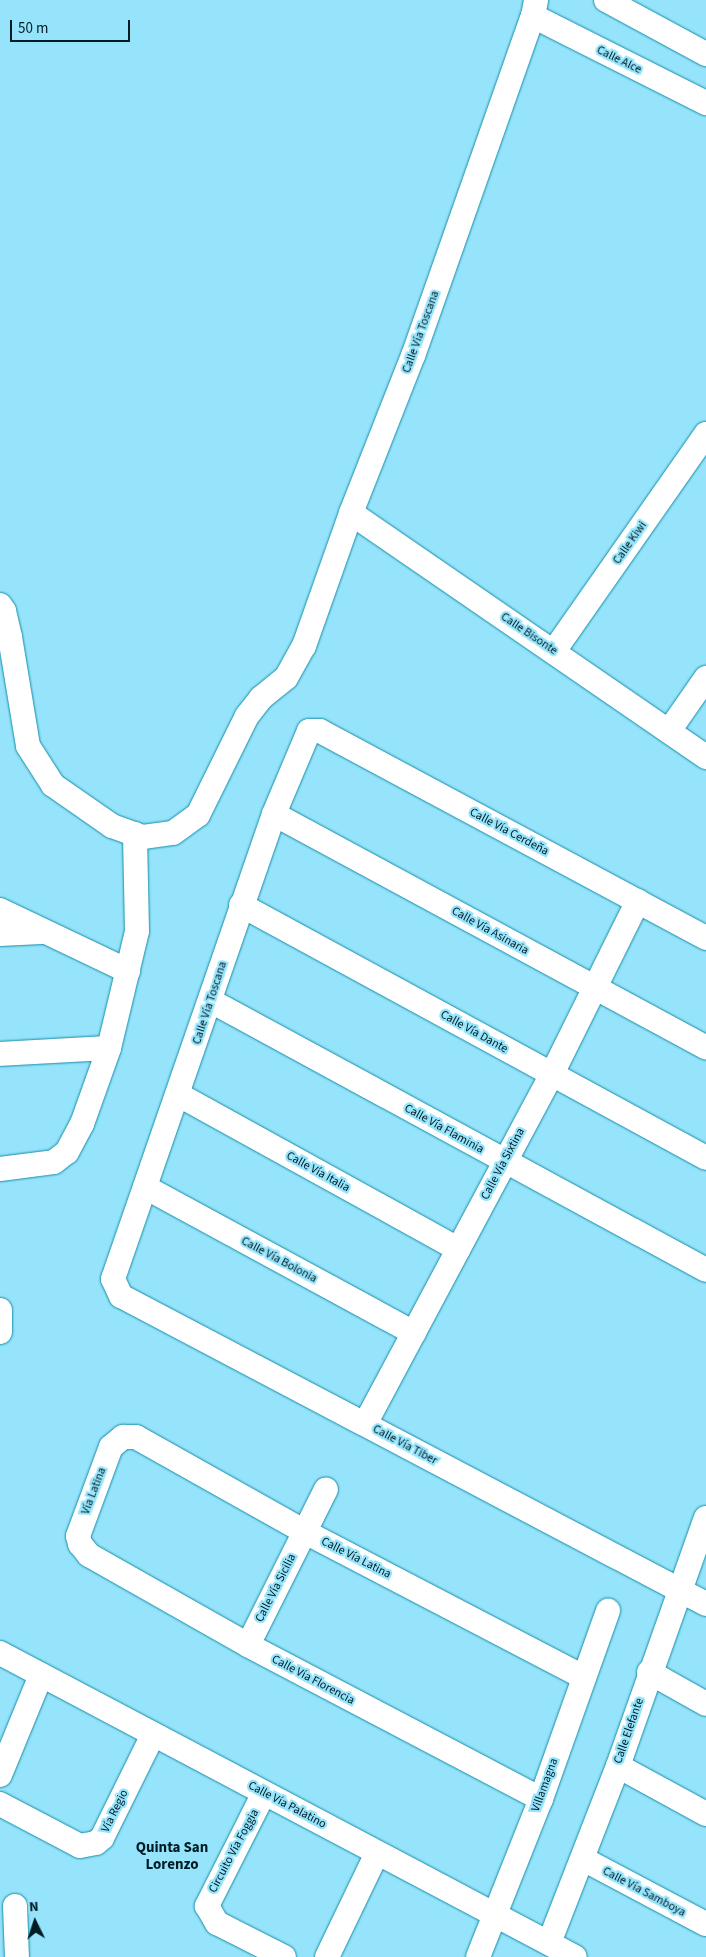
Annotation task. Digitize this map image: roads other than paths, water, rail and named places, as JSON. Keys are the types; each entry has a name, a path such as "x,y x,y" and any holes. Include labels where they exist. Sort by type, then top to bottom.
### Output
{"street":[{"path":"606,0 706,54"},
{"name":"Calle Alce","path":"534,8 706,102"},
{"name":"Calle Vía Toscana","path":"0,605 4,611 10,637 28,746 37,764 53,785 112,826 134,834 159,837 173,832 198,814 247,716 261,698 286,678 304,646 351,513 412,356 534,8"},
{"name":"Calle Kiwi","path":"554,651 706,434"},
{"name":"Calle Bisonte","path":"351,513 706,757"},
{"path":"669,731 706,678"},
{"name":"Calle Vía Toscana","path":"113,1279 179,1095 241,905 306,734 312,729"},
{"name":"Calle Vía Cerdeña","path":"312,729 706,938"},
{"name":"Calle Vía Asinaria","path":"274,814 706,1048"},
{"path":"0,1170 44,1165 67,1152 82,1124 109,1048 137,932 134,834"},
{"name":"Calle Vía Sixtina","path":"365,1424 552,1074 638,901"},
{"name":"Calle Vía Dante","path":"241,905 706,1158"},
{"path":"0,910 128,971"},
{"path":"0,934 45,932"},
{"name":"Calle Vía Flaminia","path":"210,1001 706,1270"},
{"path":"0,1054 109,1048"},
{"name":"Calle Vía Italia","path":"179,1095 458,1249"},
{"name":"Calle Vía Bolonia","path":"145,1187 414,1333"},
{"name":"Calle Vía Tiber","path":"113,1279 121,1296 706,1604"},
{"path":"0,1310 0,1332"},
{"name":"Calle Vía Latina","path":"129,1436 305,1532 584,1676"},
{"name":"Vía Latina","path":"89,1555 80,1544 81,1527 112,1447 116,1441 129,1436"},
{"name":"Calle Vía Sicilia","path":"248,1645 326,1489"},
{"name":"Calle Elefante","path":"549,1943 583,1860 618,1766 649,1672 706,1518"},
{"name":"Calle Vía Florencia","path":"89,1555 248,1645 541,1799"},
{"name":"Villamagna","path":"478,1957 541,1799 608,1611"},
{"name":"Calle Vía Palatino","path":"0,1652 153,1735 575,1957"},
{"path":"649,1672 706,1704"},
{"path":"0,1775 41,1675"},
{"name":"Vía Regio","path":"0,1804 80,1846 96,1843 102,1838 153,1735"},
{"path":"618,1766 706,1814"},
{"name":"Circuito Vía Foggia","path":"264,1793 208,1906 217,1923 284,1957"},
{"path":"327,1957 377,1852"},
{"name":"Calle Vía Samboya","path":"583,1860 706,1924"},
{"path":"15,1906 17,1957"}],"district":[{"name":"Quinta San Lorenzo","path":"172,1856"}]}
